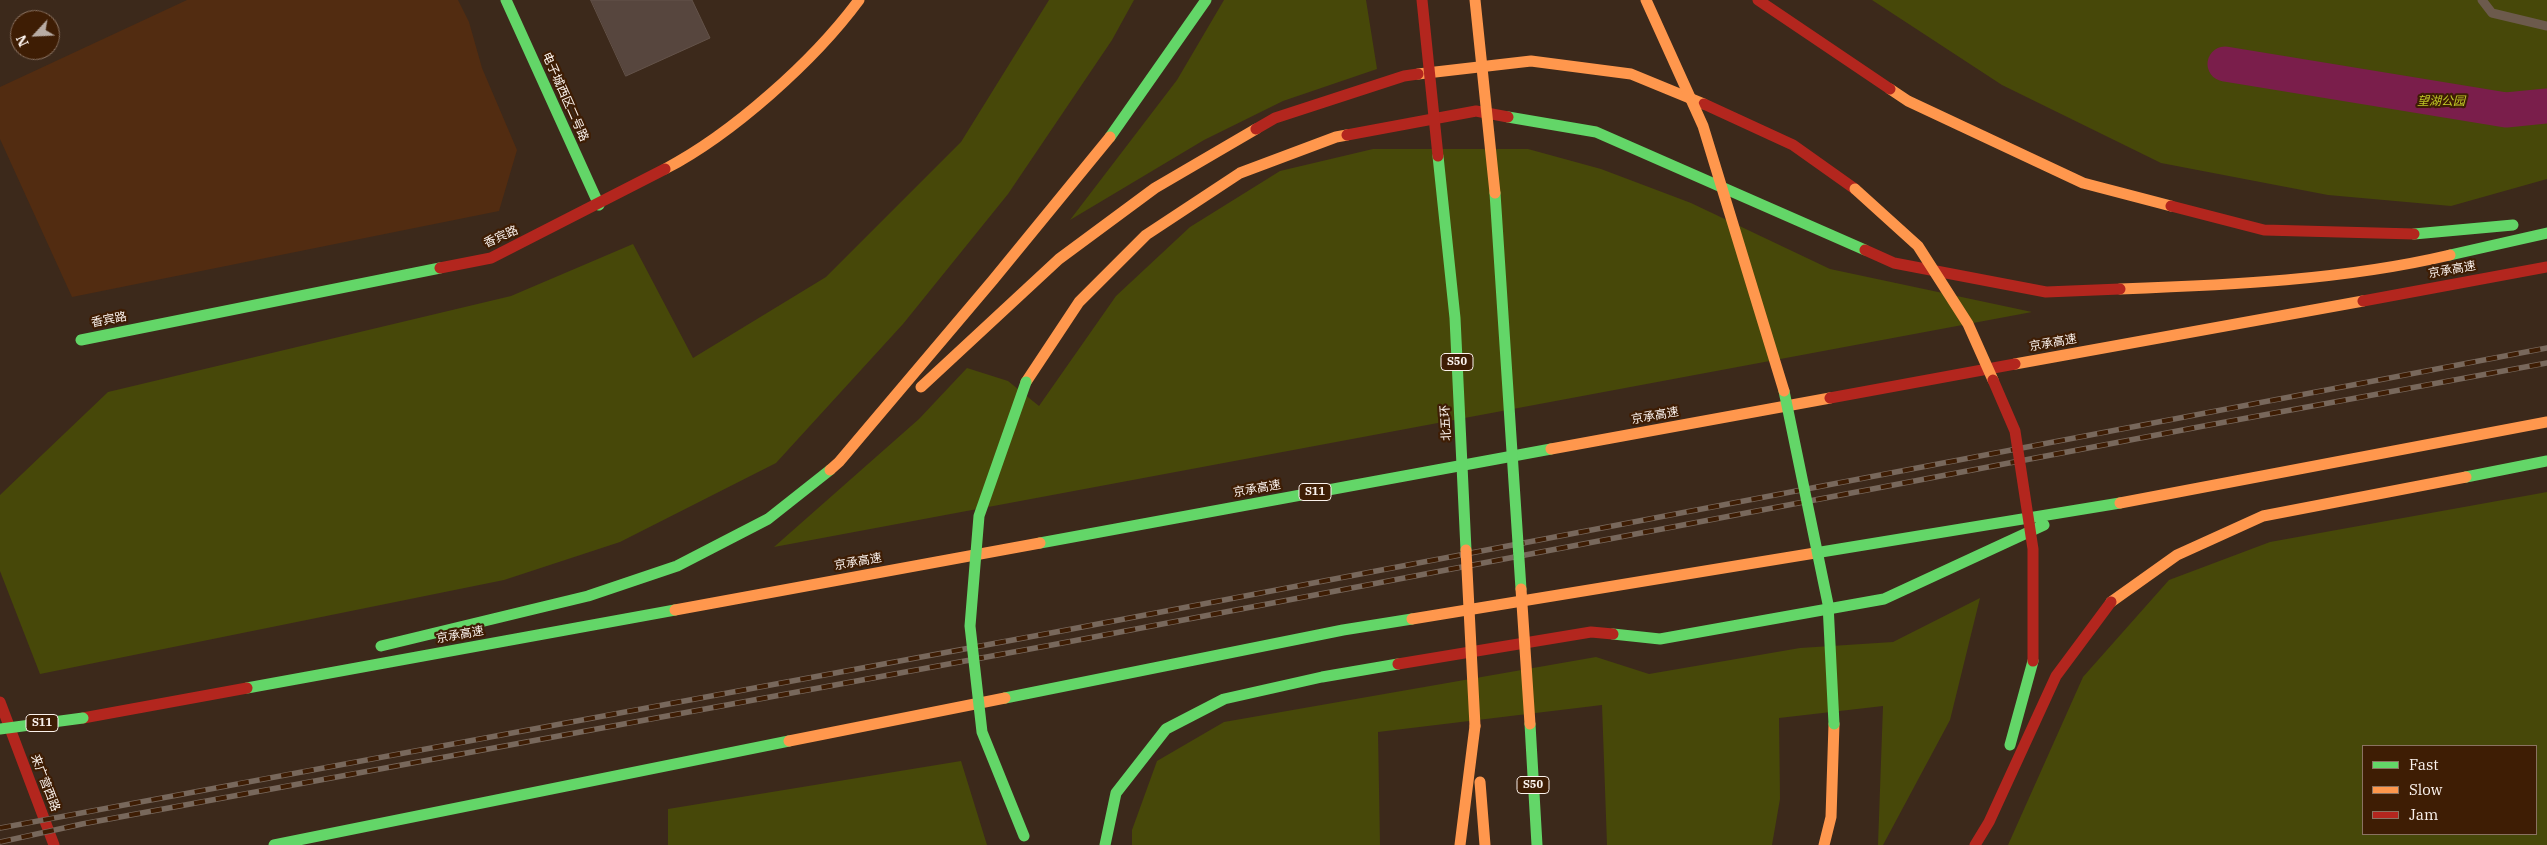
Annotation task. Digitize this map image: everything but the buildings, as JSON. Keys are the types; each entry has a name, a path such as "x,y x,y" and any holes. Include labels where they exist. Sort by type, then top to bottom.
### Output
{"main road":[{"name":"电子城西区二号路","path":"506,0 599,205"},
{"name":"香宾路","path":"81,340 491,258 599,205 694,154 769,95 842,23 859,0"},
{"path":"839,462 993,280 1117,128 1206,0"},
{"name":"北五环","path":"1422,0 1455,318 1475,726 1485,845"},
{"name":"S50","path":"1475,0 1496,208 1537,845"},
{"path":"1646,0 1702,126 1783,384 1828,604 1834,724 1831,817 1824,845"},
{"path":"1758,0 1908,101 2083,183 2264,230 2427,234 2538,222"},
{"path":"365,650 588,596 677,566 768,519 839,462 1058,259 1155,188 1275,118 1404,76 1531,61 1631,74 1734,116 1793,145 1855,189 1918,246 1968,324 2015,431 2033,549 2033,661 1990,822"},
{"path":"1027,840 982,732 970,626 979,516 1026,382 1079,302 1146,235 1240,173 1336,137 1476,111 1596,132 1894,263 2046,292 2245,284 2417,263 2547,232"},
{"name":"京承高速","path":"0,729 83,718 2547,267"},
{"path":"274,845 1343,630 2075,511 2547,422"},
{"path":"1975,845 1990,822 2056,676 2110,604 2177,555 2263,516 2547,461"},
{"path":"1105,845 1116,793 1166,729 1224,699 1322,677 1591,632 1660,639 1884,599 2075,511"},
{"path":"83,718 287,668"},
{"name":"来广营西路","path":"0,702 54,845"},
{"path":"1460,845 1475,726"}],"lane":[{"path":"2482,0 2492,13 2547,26"}],"shaded area":[{"path":"187,0 458,0 469,22 482,68 517,150 499,211 72,297 0,139 0,87"}],"green space":[{"path":"1049,0 1134,0 1112,40 1008,194 903,324 776,463 620,542 504,580 40,674 0,571 0,495 108,392 511,296 633,244 693,358 826,277 961,142"},
{"path":"1224,0 1366,0 1377,69 1283,101 1204,140 1070,220 1177,80"},
{"name":"望湖公园","path":"1872,0 2547,0 2547,179 2451,206 2328,195 2161,163 2002,85"},
{"path":"1373,149 1528,149 1601,169 1691,203 1830,269 2032,312 774,547 919,419 967,368 1008,381 1039,406 1116,296 1190,227 1280,171"},
{"path":"2547,492 2547,845 2008,845 2083,677 2169,580 2270,542"},
{"path":"1980,598 1950,720 1883,845 1878,845 1883,706 1779,718 1780,799 1772,845 1607,845 1602,705 1378,732 1380,845 1132,845 1132,830 1157,761 1224,722 1596,657 1649,674 1800,648 1893,642"},
{"path":"961,761 987,845 668,845 668,809"}],"waterway":[{"path":"2225,64 2506,110 2547,106"}],"railway":[{"path":"0,828 1056,632 2547,348"},
{"path":"0,842 82,824 1057,644 2209,425 2547,363"}],"traffic: fast":[{"path":"506,0 599,205"},
{"path":"1110,137 1206,0"},
{"path":"1508,117 1596,132 1865,250"},
{"path":"1438,156 1455,318 1466,550"},
{"path":"1495,193 1521,589"},
{"path":"2414,234 2513,225"},
{"path":"2450,255 2547,233"},
{"path":"81,340 440,268"},
{"path":"1024,836 982,732 970,626 979,516 1026,382"},
{"path":"1784,391 1828,604 1834,724"},
{"path":"1040,543 1551,449"},
{"path":"2466,477 2547,461"},
{"path":"381,646 588,596 677,566 768,519 830,470"},
{"path":"1815,553 2120,503"},
{"path":"1613,634 1660,639 1884,599 2044,525"},
{"path":"247,688 675,610"},
{"path":"1005,698 1343,630 1412,619"},
{"path":"2010,745 2033,661"},
{"path":"1105,845 1116,793 1166,729 1224,699 1322,677 1398,664"},
{"path":"0,729 83,718"},
{"path":"1530,724 1537,845"},
{"path":"274,845 789,741"}],"traffic: slow":[{"path":"665,169 717,136 770,94 819,47 859,0"},
{"path":"1475,0 1495,193"},
{"path":"1646,0 1703,126 1784,391"},
{"path":"1418,74 1531,61 1631,74 1704,104"},
{"path":"1890,89 1908,101 2083,183 2171,206"},
{"path":"921,387 1059,259 1155,188 1256,129"},
{"path":"1026,382 1079,302 1146,235 1240,173 1336,137 1347,135"},
{"path":"830,470 839,462 993,280 1110,137"},
{"path":"1855,189 1918,246 1968,324 1993,380"},
{"path":"2120,289 2203,286 2328,276 2450,255"},
{"path":"2015,364 2363,301"},
{"path":"1551,449 1830,398"},
{"path":"2120,503 2547,422"},
{"path":"2111,602 2177,555 2263,516 2466,477"},
{"path":"675,610 1040,543"},
{"path":"1466,550 1475,726"},
{"path":"1412,619 1815,553"},
{"path":"1521,589 1530,724"},
{"path":"789,741 1005,698"},
{"path":"1824,845 1831,817 1834,724"},
{"path":"1460,845 1475,726"},
{"path":"1480,782 1485,845"}],"traffic: jam":[{"path":"1422,0 1438,156"},
{"path":"1758,0 1890,89"},
{"path":"1256,129 1275,118 1404,76 1418,74"},
{"path":"1704,104 1793,145 1855,189"},
{"path":"1347,135 1476,111 1508,117"},
{"path":"440,268 491,258 665,169"},
{"path":"2171,206 2264,230 2414,234"},
{"path":"1865,250 1894,263 2046,292 2120,289"},
{"path":"2363,301 2547,267"},
{"path":"1830,398 2015,364"},
{"path":"1993,380 2015,431 2033,549 2033,661"},
{"path":"1975,845 1989,822 2056,676 2111,602"},
{"path":"1398,664 1591,632 1613,634"},
{"path":"83,718 247,688"},
{"path":"0,702 54,845"}]}
